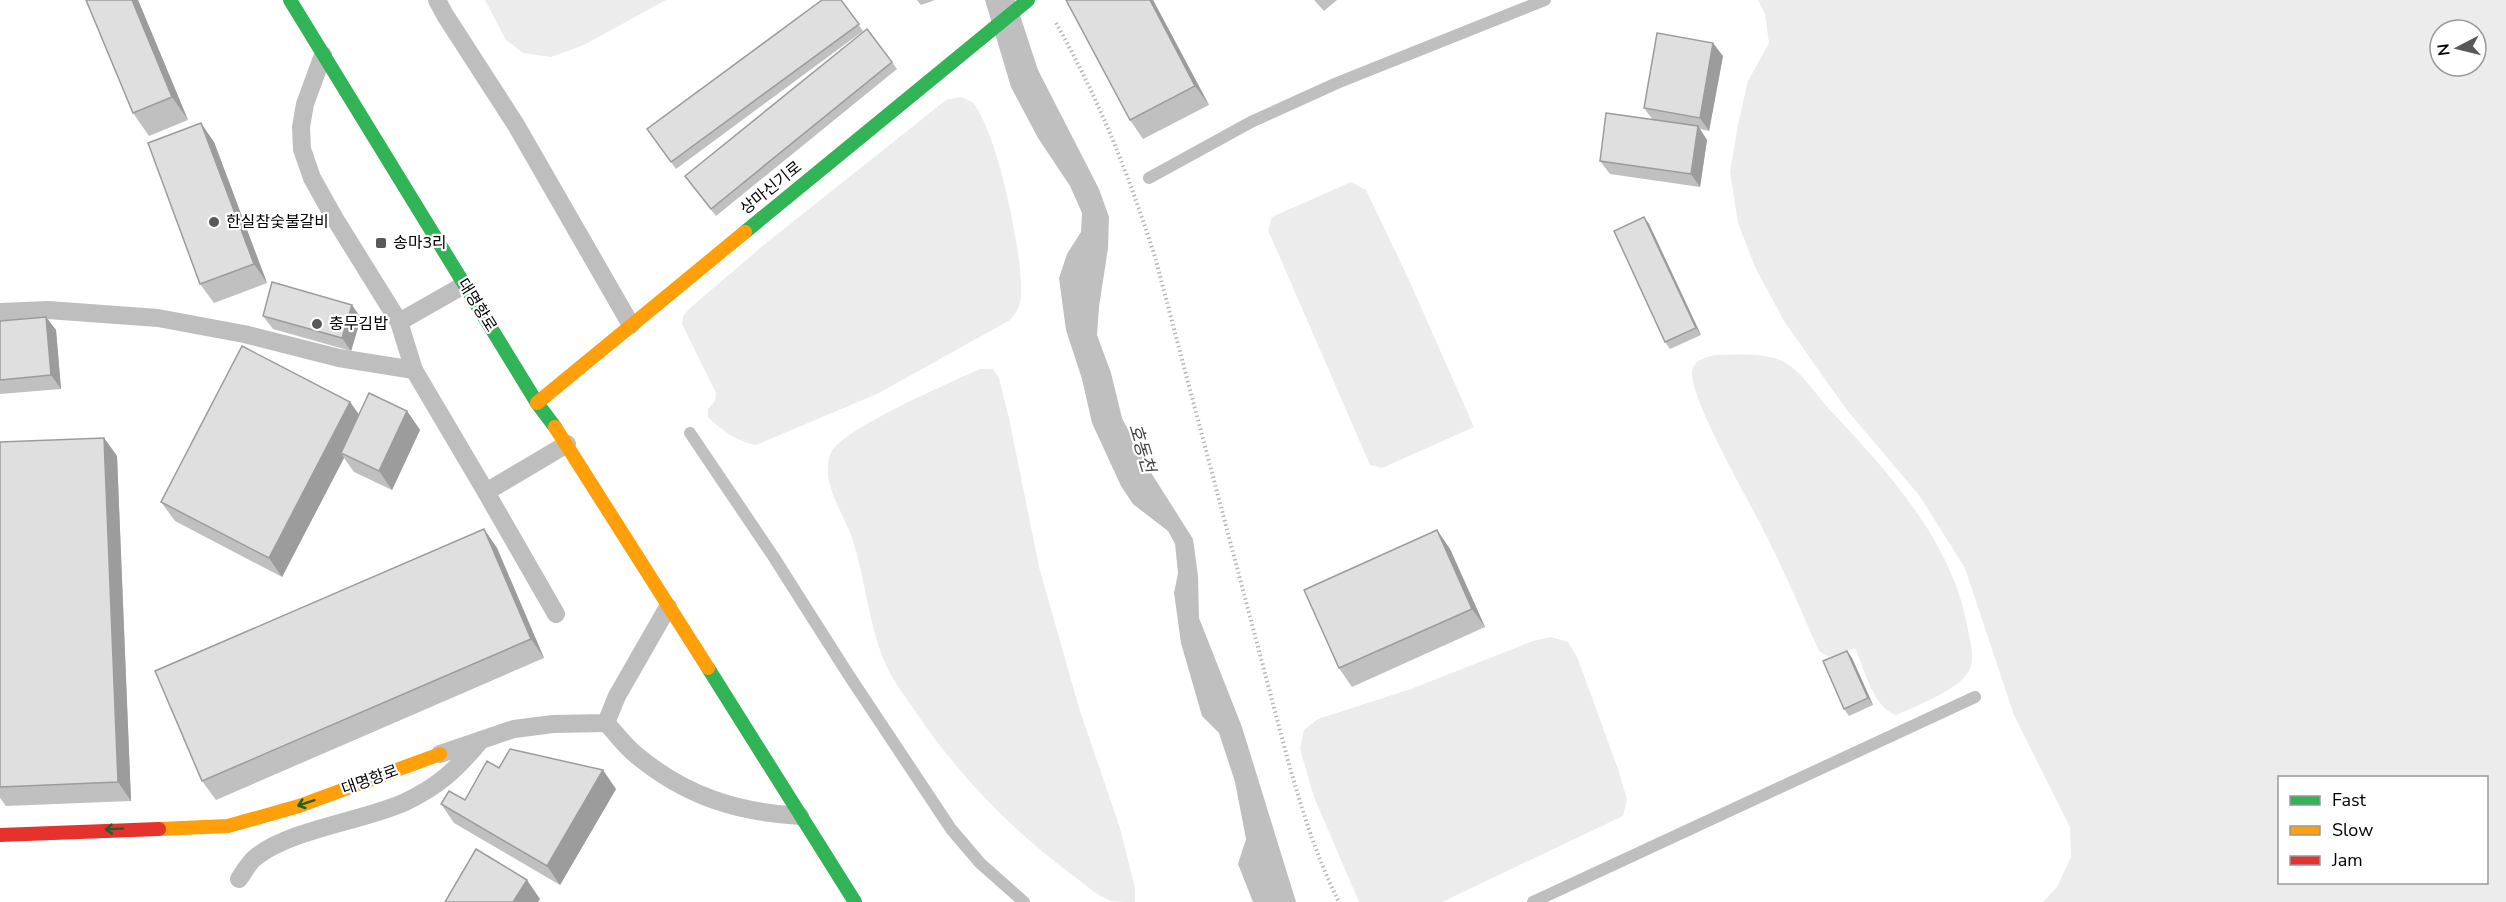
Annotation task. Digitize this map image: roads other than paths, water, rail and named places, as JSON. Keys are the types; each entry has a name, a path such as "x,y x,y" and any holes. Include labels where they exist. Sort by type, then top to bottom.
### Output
{"street":[{"name":"대명항로","path":"290,0 537,403 567,444 855,902"},
{"name":"상마신기로","path":"537,403 969,46 1028,0"},
{"name":"대명항로","path":"0,835 228,825 298,806 440,754"}],"lane":[{"path":"437,0 516,125 631,325"},
{"path":"322,55 305,104 301,128 302,149 312,178 399,322 414,370 556,614"},
{"path":"399,322 464,285"},
{"path":"0,312 48,310 158,318 244,334 339,358 414,370"},
{"path":"486,492 567,444"},
{"path":"668,607 617,696 606,723 634,753 707,799 762,814 801,816"},
{"name":"대명항로","path":"440,754 513,729 554,724 606,723"},
{"path":"239,879 256,857 287,840 402,803 427,790 457,770 482,739"}],"waterway":[{"path":"1149,178 1251,122 1337,83 1545,0"},
{"path":"690,433 951,829 980,863 1024,902"},
{"path":"1533,902 1975,697"}],"place":[{"name":"한실참숯불갈비","path":"214,222"},
{"name":"송마3리","path":"381,243"},
{"name":"충무김밥","path":"317,324"}],"water label":[{"name":"호동천","path":"1142,448"}]}
